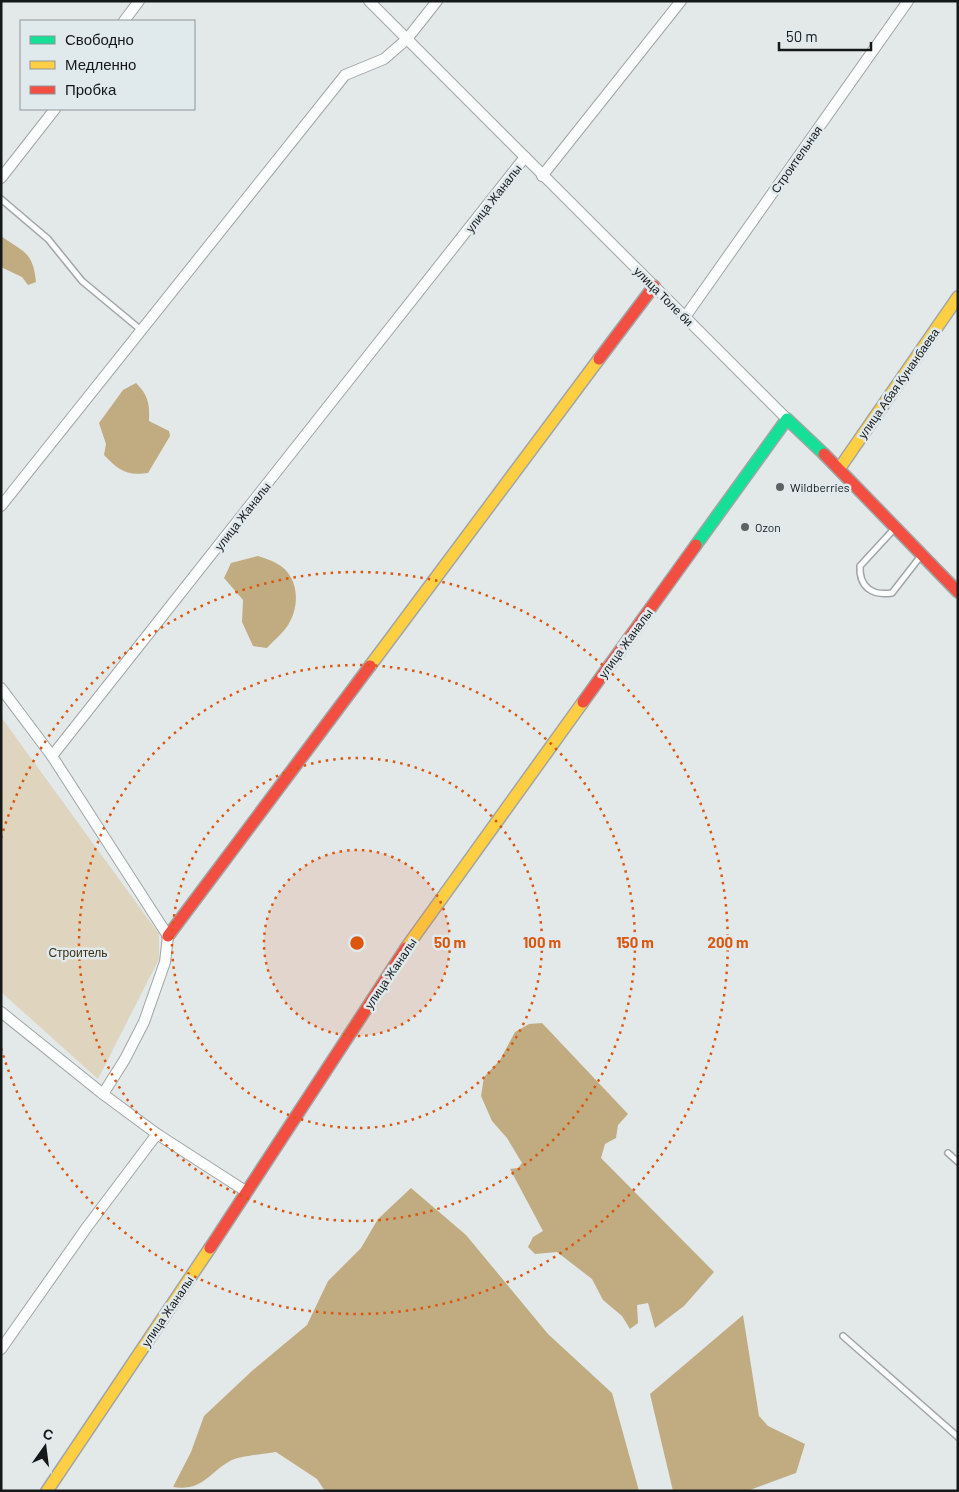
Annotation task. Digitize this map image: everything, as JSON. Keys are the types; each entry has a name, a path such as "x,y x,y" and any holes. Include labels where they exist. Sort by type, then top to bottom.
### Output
{"street":[{"path":"125,20 139,1"},
{"name":"улица Толе би","path":"368,1 839,469 958,592"},
{"path":"1,506 345,76 384,59 408,39 437,1"},
{"path":"542,176 681,1"},
{"name":"Строительная","path":"685,317 908,1"},
{"path":"1,178 54,110"},
{"name":"улица Жаналы","path":"52,756 525,157"},
{"path":"103,1094 125,1059 144,1022 165,962 168,936 654,286"},
{"name":"улица Абая Кунанбаева","path":"839,469 958,297"},
{"name":"улица Жаналы","path":"47,1491 248,1192 397,960 787,419"},
{"path":"1,688 52,756 168,936"},
{"path":"1,1012 103,1094 157,1134 248,1192"},
{"path":"1,1349 87,1227 157,1134"}],"lane":[{"path":"1,199 48,239 82,282 142,331"},
{"path":"896,527 860,566 859,575 866,588 881,595 892,593 922,555"},
{"path":"948,1153 958,1162"},
{"path":"842,1336 958,1437"}],"green space":[{"name":"Строитель","path":"1,717 159,934 159,959 98,1079 1,992"}],"shaded area":[{"path":"1,236 26,253 35,272 36,282 28,285 22,277 1,267"},
{"path":"136,383 147,400 149,421 169,431 170,436 148,473 140,474 123,471 104,455 106,444 99,423 123,390"},
{"path":"258,556 284,568 290,575 296,592 296,602 291,620 284,631 267,648 253,646 242,622 243,600 224,578 231,563"},
{"path":"542,1023 628,1114 618,1125 616,1138 605,1144 601,1158 714,1272 684,1306 655,1328 648,1303 637,1305 638,1323 630,1329 622,1316 603,1300 592,1279 557,1252 535,1254 528,1247 533,1237 543,1231 510,1169 518,1168 522,1163 507,1138 492,1121 481,1096 484,1077 500,1060 515,1032 529,1024"},
{"path":"411,1188 466,1235 548,1334 612,1393 639,1491 325,1491 317,1479 276,1452 234,1459 223,1465 199,1484 183,1488 173,1487 191,1452 204,1416 253,1370 307,1325 328,1281 361,1248 378,1219"},
{"path":"743,1315 759,1416 768,1426 805,1444 796,1473 747,1491 673,1491 650,1394"}],"traffic: fast":[{"path":"696,545 787,419 824,454"}],"traffic: slow":[{"path":"839,469 958,297"},
{"path":"370,666 599,359"},
{"path":"406,948 583,702"},
{"path":"47,1491 210,1248"}],"traffic: jam":[{"path":"599,359 654,286"},
{"path":"824,454 958,592"},
{"path":"583,702 696,545"},
{"path":"168,936 370,666"},
{"path":"210,1248 406,948"}],"place":[{"name":"Wildberries","path":"780,487"},
{"name":"Ozon","path":"745,527"}]}
